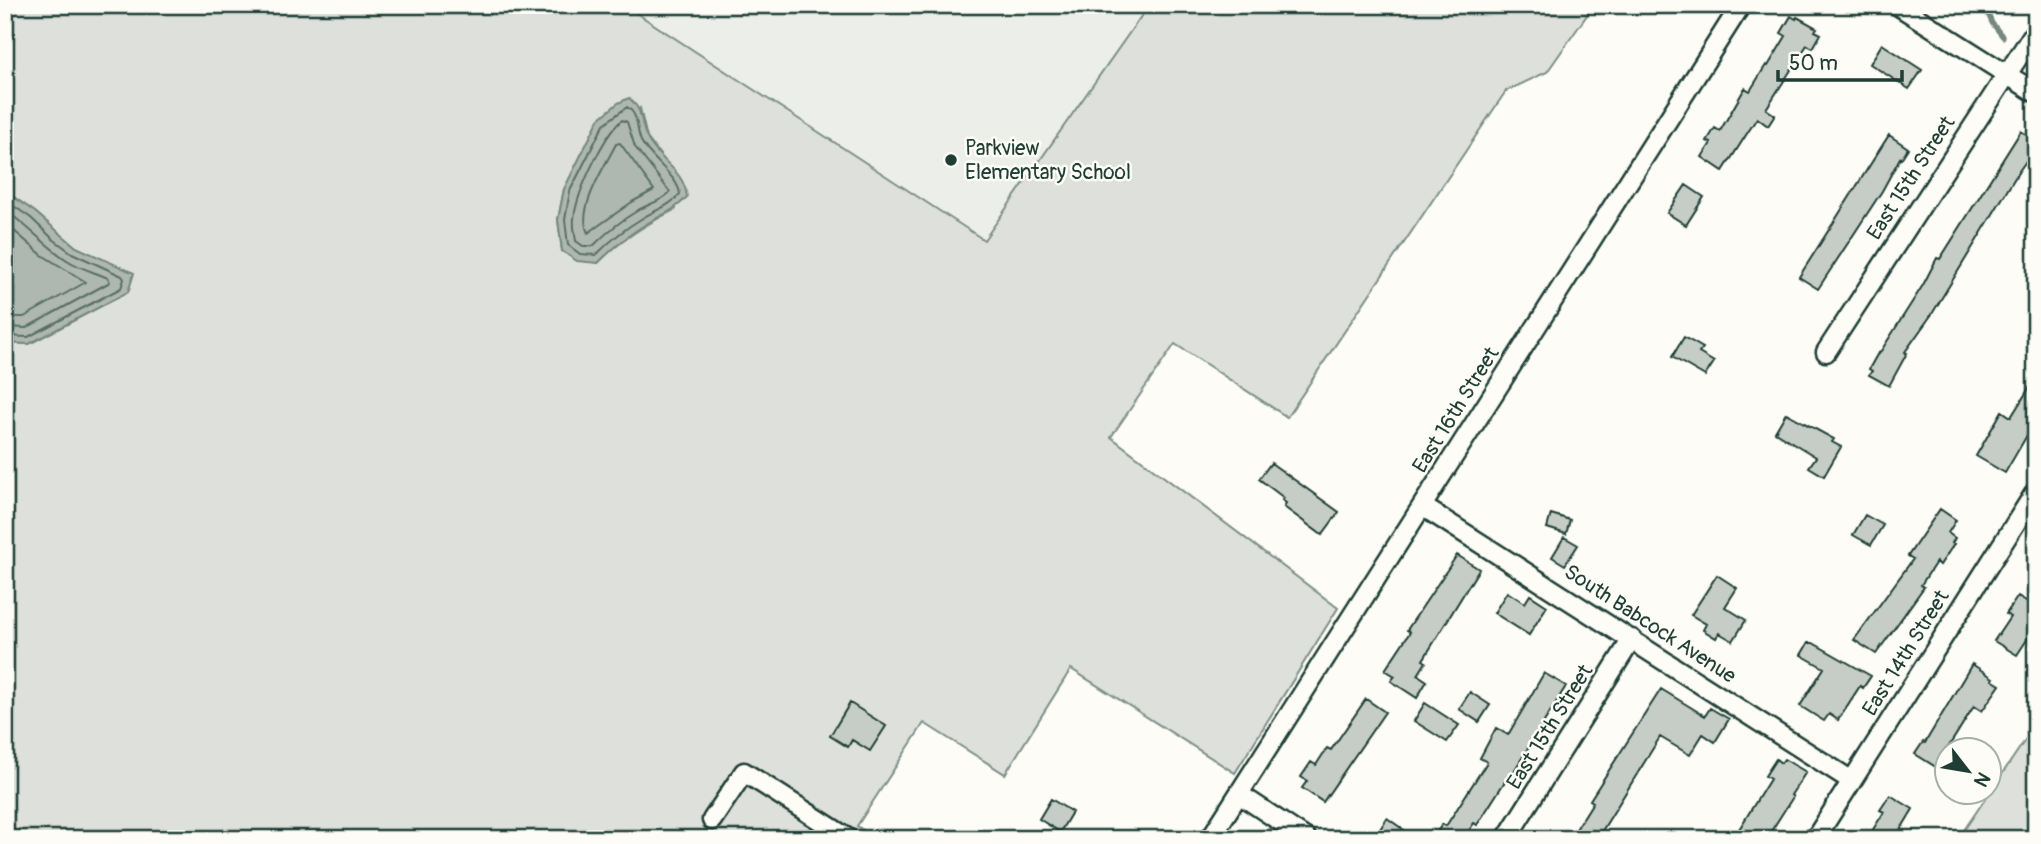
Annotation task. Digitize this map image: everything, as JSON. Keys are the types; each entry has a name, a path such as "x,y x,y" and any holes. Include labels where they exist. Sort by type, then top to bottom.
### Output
{"street":[{"name":"East 16th Street","path":"1210,839 1741,5"},
{"path":"1897,5 2036,93"},
{"name":"East 15th Street","path":"1826,352 2036,30"},
{"name":"East 14th Street","path":"1815,839 2036,491"},
{"name":"South Babcock Avenue","path":"1422,506 1852,781"},
{"name":"East 15th Street","path":"1506,839 1632,639"},
{"path":"712,820 744,772 849,839"},
{"path":"1239,794 1307,839"}],"shaded area":[{"path":"5,5 624,5 984,240 1149,5 1594,5 1547,72 1506,91 1287,417 1175,344 1111,437 1338,608 1235,773 1071,669 1005,774 924,723 857,826 876,839 5,839 5,343 29,344 128,292 133,274 76,247 5,191","holes":["640,108 647,138 664,160 676,209 635,233 598,263 562,251 558,219 564,189"]},
{"name":"Parkview Elementary School","path":"624,5 1149,5 984,241"},
{"path":"2036,724 2036,839 1958,839 1980,806 2002,806 2002,774"}],"water":[{"path":"629,98 640,112 647,138 681,179 687,197 633,233 598,263 577,261 562,251 558,220 564,189 599,119 618,103"},
{"path":"5,191 76,247 134,273 128,292 29,344 5,343"}],"building":[{"path":"1791,16 1817,28 1815,31 1821,34 1813,48 1807,45 1766,109 1775,115 1768,126 1757,118 1723,171 1702,157 1711,143 1707,141 1715,128 1720,131 1745,88 1750,91 1766,65 1768,66 1786,36 1781,33"},
{"path":"1882,44 1922,70 1909,89 1870,64"},
{"path":"2021,131 2036,141 2036,147 1932,314 1905,352 1907,353 1889,386 1869,375 1872,371 1869,369 1878,353 1923,285 1937,258 1940,259"},
{"path":"1889,135 1908,148 1818,289 1799,277"},
{"path":"1686,185 1704,197 1686,225 1667,213"},
{"path":"1684,337 1703,348 1699,353 1714,362 1705,376 1672,357"},
{"path":"2036,377 2036,420 2005,473 1976,456 2002,411 2011,417"},
{"path":"1786,413 1834,439 1832,442 1841,447 1824,476 1809,467 1816,457 1775,432"},
{"path":"1271,463 1339,512 1322,535 1284,507 1284,498 1259,479"},
{"path":"1940,509 1956,520 1948,533 1955,538 1952,543 1954,544 1940,565 1936,562 1921,585 1924,587 1876,654 1854,640 1913,559 1908,556"},
{"path":"1551,514 1570,520 1566,534 1547,528"},
{"path":"1865,515 1883,525 1871,545 1853,535"},
{"path":"1564,537 1578,545 1565,565 1552,557"},
{"path":"1457,555 1479,569 1423,660 1426,662 1418,675 1427,681 1417,698 1391,681 1395,676 1385,670 1410,632 1407,630"},
{"path":"1717,575 1737,588 1725,607 1746,620 1733,641 1719,633 1716,638 1703,630 1706,624 1691,615"},
{"path":"1507,592 1525,603 1530,595 1547,606 1529,635 1494,613"},
{"path":"2018,596 2036,607 2036,626 2017,655 1994,641 2010,617 2006,614"},
{"path":"1808,643 1813,643 1871,676 1863,688 1860,686 1838,720 1829,714 1824,721 1800,706 1824,668 1801,655"},
{"path":"1972,664 2000,685 1982,711 1974,706 1955,736 1932,736 1932,765 1915,754 1923,742 1925,743"},
{"path":"1544,673 1566,686 1511,776 1509,775 1477,825 1474,823 1465,837 1467,839 1433,839 1442,824 1446,826 1487,762 1480,758 1496,728 1508,735"},
{"path":"1661,689 1705,716 1710,708 1729,719 1715,742 1703,734 1690,755 1660,737 1597,839 1570,839 1593,802 1590,800"},
{"path":"1470,692 1490,705 1479,722 1459,709"},
{"path":"1366,699 1385,712 1323,802 1302,788 1307,781 1301,777 1311,762 1316,765 1327,748 1331,750"},
{"path":"850,703 886,726 870,751 852,740 848,747 830,736"},
{"path":"1425,703 1459,725 1447,742 1414,721"},
{"path":"1776,759 1781,763 1784,759 1806,772 1791,795 1793,797 1766,839 1733,839 1770,779 1765,776"},
{"path":"1890,795 1913,809 1895,839 1867,839 1884,812 1880,810"},
{"path":"1051,799 1072,812 1060,832 1039,819"},
{"path":"1387,818 1404,830 1398,839 1374,839"}],"waterway":[{"path":"1984,5 1992,23 2003,37"}],"place":[{"name":"Parkview Elementary School","path":"951,160"}]}
